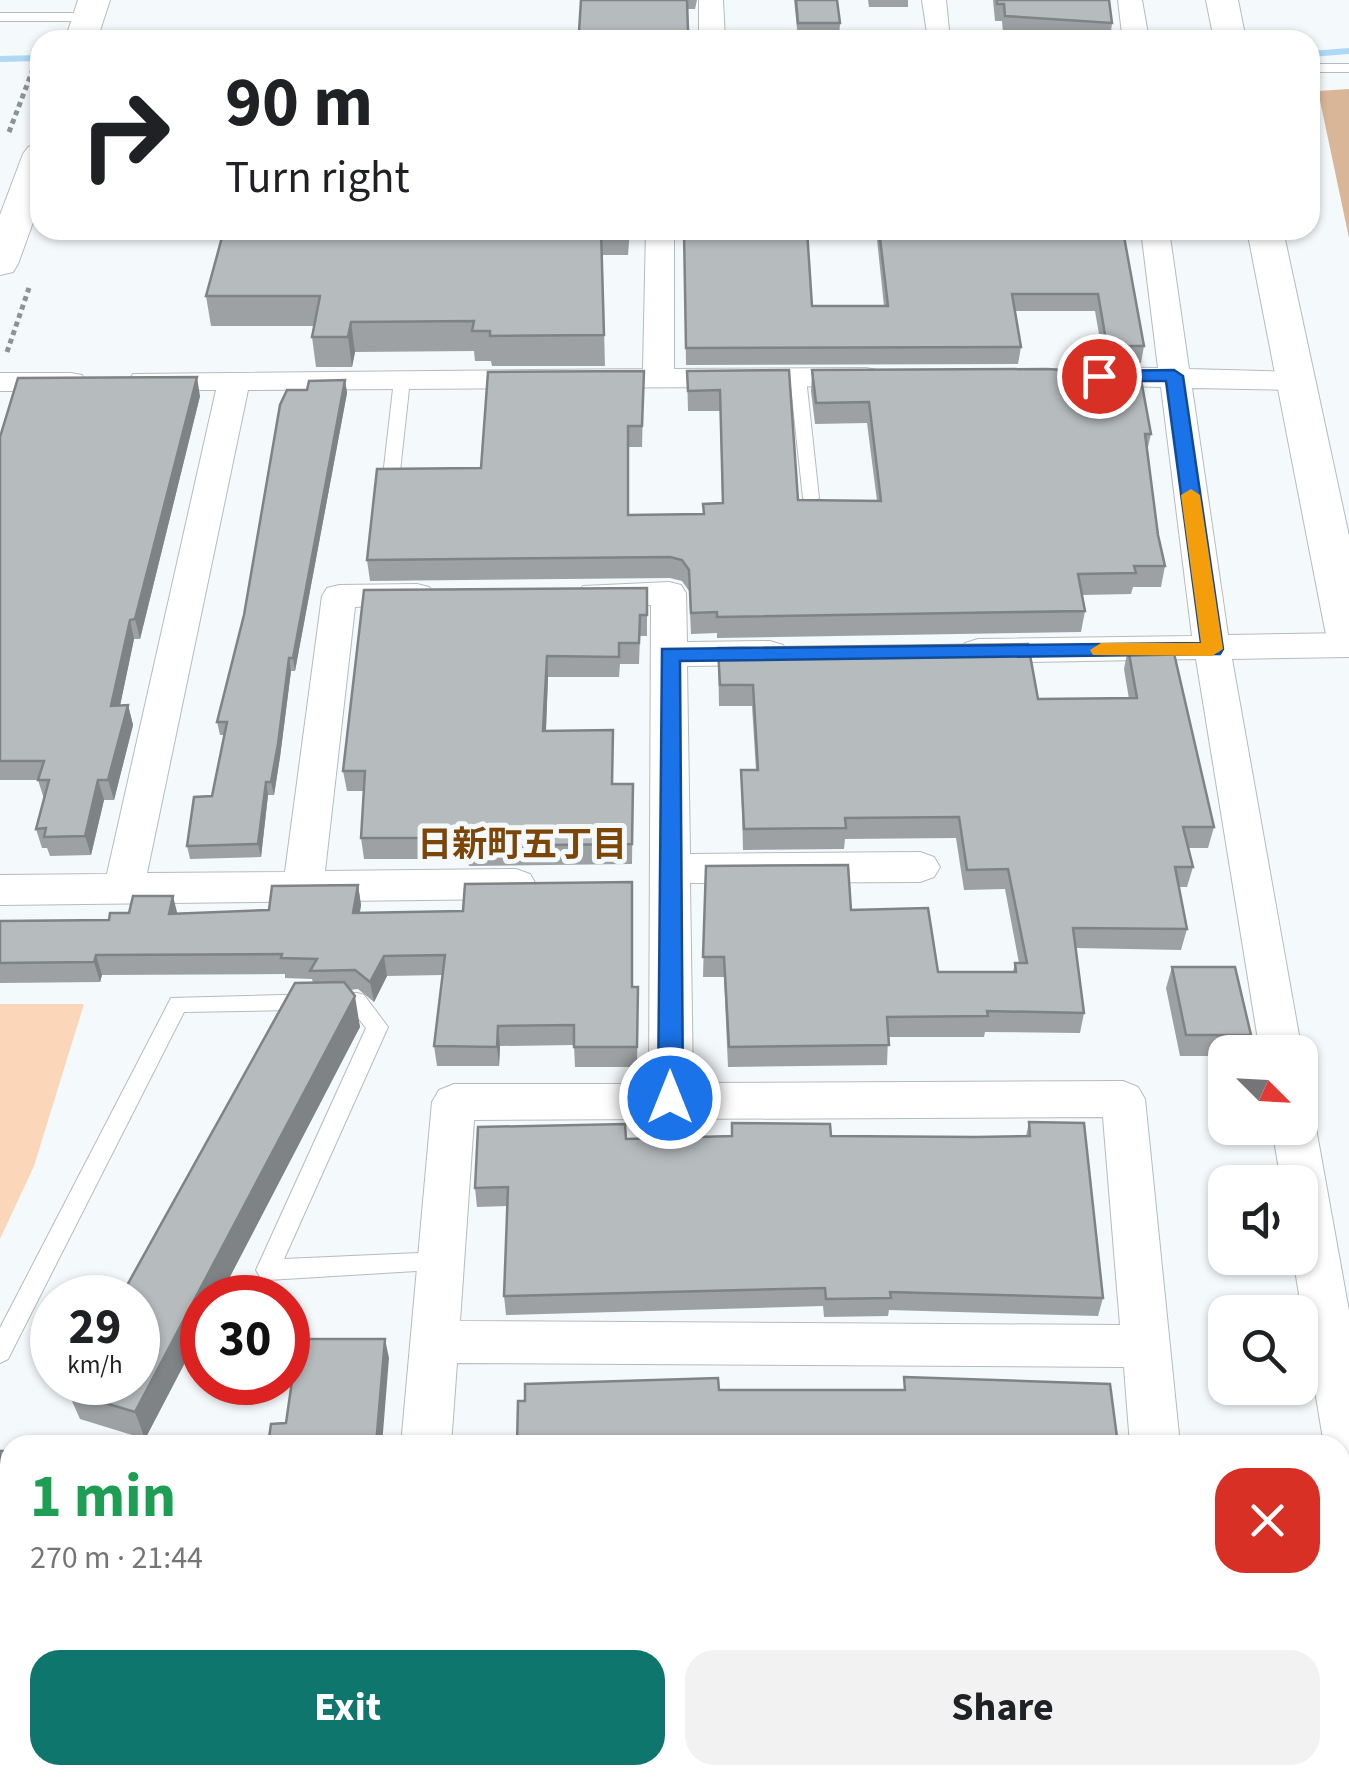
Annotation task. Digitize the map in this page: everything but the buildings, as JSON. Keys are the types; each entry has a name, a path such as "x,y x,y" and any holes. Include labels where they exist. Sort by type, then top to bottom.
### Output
{"street":[{"path":"711,0 712,30"},
{"path":"934,0 939,30"},
{"path":"1130,0 1134,30"},
{"path":"1222,0 1228,30"},
{"path":"0,264 30,182"},
{"path":"658,378 660,240"},
{"path":"1157,240 1212,649 1279,1035"},
{"path":"941,652 1212,649 1349,642 1267,240"},
{"path":"3,368 107,381 897,377"},
{"path":"1055,376 1296,381"},
{"path":"124,888 234,380"},
{"path":"553,594 669,593 670,654 657,878 670,1098"},
{"path":"303,886 339,596 456,595"},
{"path":"670,654 805,652"},
{"path":"657,878 920,867"},
{"path":"0,890 554,884"},
{"path":"427,1435 454,1102 670,1098 1123,1099 1154,1435"},
{"path":"1297,1145 1347,1435"},
{"path":"434,1342 1144,1346"}],"lane":[{"path":"0,16 88,19"},
{"path":"1320,68 1349,68"},
{"path":"798,378 811,498"},
{"path":"402,380 391,476 430,477"},
{"path":"0,1352 178,1004 357,1001 377,1027 268,1270 441,1262"}],"path":[{"path":"7,139 30,79"},
{"path":"3,368 30,283"}],"shaded area":[{"path":"1349,89 1349,238 1320,100 1320,91"},
{"path":"0,1004 84,1004 34,1166 0,1239"}],"waterway":[{"path":"1320,53 1349,51"},
{"path":"0,59 30,58"}],"slow traffic":[{"path":"1101,650 1212,649 1191,495"}],"district":[{"name":"日新町五丁目","path":"522,845"}],"route":[{"path":"670,1098 670,654 1212,649 1174,376 1099,376"}]}
